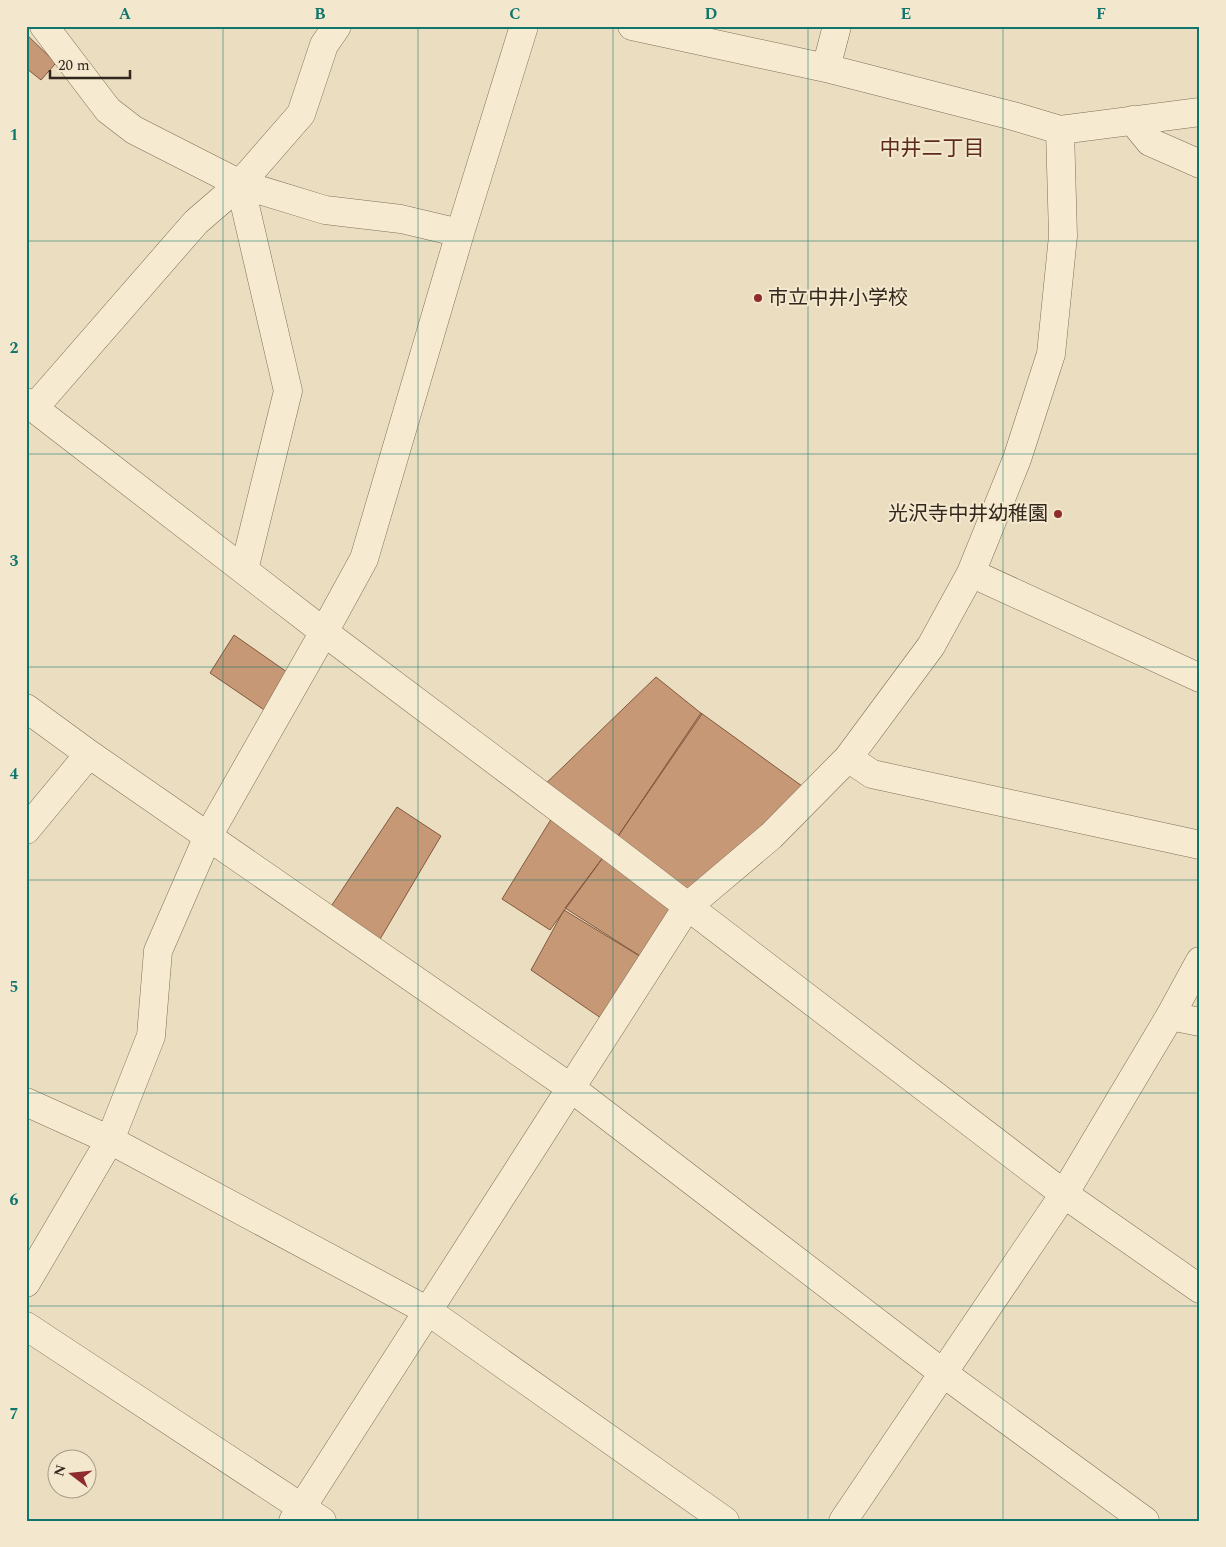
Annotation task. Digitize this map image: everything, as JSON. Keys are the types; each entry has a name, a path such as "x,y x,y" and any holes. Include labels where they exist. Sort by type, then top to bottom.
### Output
{"street":[{"path":"44,26 108,110 134,130 240,184 325,210 402,219 460,233"},
{"path":"337,26 324,45 301,114 240,184 196,222 30,405 324,632 1064,1194 1200,1288"},
{"path":"26,1283 110,1140 151,1036 158,952 208,836 364,559 460,233 524,26"},
{"path":"632,26 674,31 1014,116 1060,130 1200,112"},
{"path":"826,68 837,26"},
{"path":"1132,120 1150,142 1200,164"},
{"path":"26,1326 305,1516 428,1310 687,907 771,836 848,758 931,646 971,573 1017,459 1051,354 1063,236 1060,130"},
{"path":"240,184 288,391 244,570"},
{"path":"971,573 1198,675"},
{"path":"26,708 89,754 571,1088 942,1373 1145,1521"},
{"path":"26,830 89,754"},
{"path":"848,758 872,774 1200,845"},
{"path":"844,1521 1064,1194 1170,1016 1200,961"},
{"path":"1170,1016 1200,1022"},
{"path":"26,1102 110,1140 428,1310 725,1521"}],"building":[{"path":"26,34 56,63 41,80 26,68"},
{"path":"234,635 297,679 276,718 210,673"},
{"path":"656,677 702,714 610,848 537,792"},
{"path":"701,713 813,794 687,907 610,848"},
{"path":"397,807 441,836 373,951 324,917"},
{"path":"558,808 610,848 550,930 502,899"},
{"path":"610,848 687,907 651,963 565,908"},
{"path":"564,910 651,963 611,1025 531,970"}],"place":[{"name":"市立中井小学校","path":"758,298"},
{"name":"光沢寺中井幼稚園","path":"1058,514"}],"district":[{"name":"中井二丁目","path":"932,149"}]}
